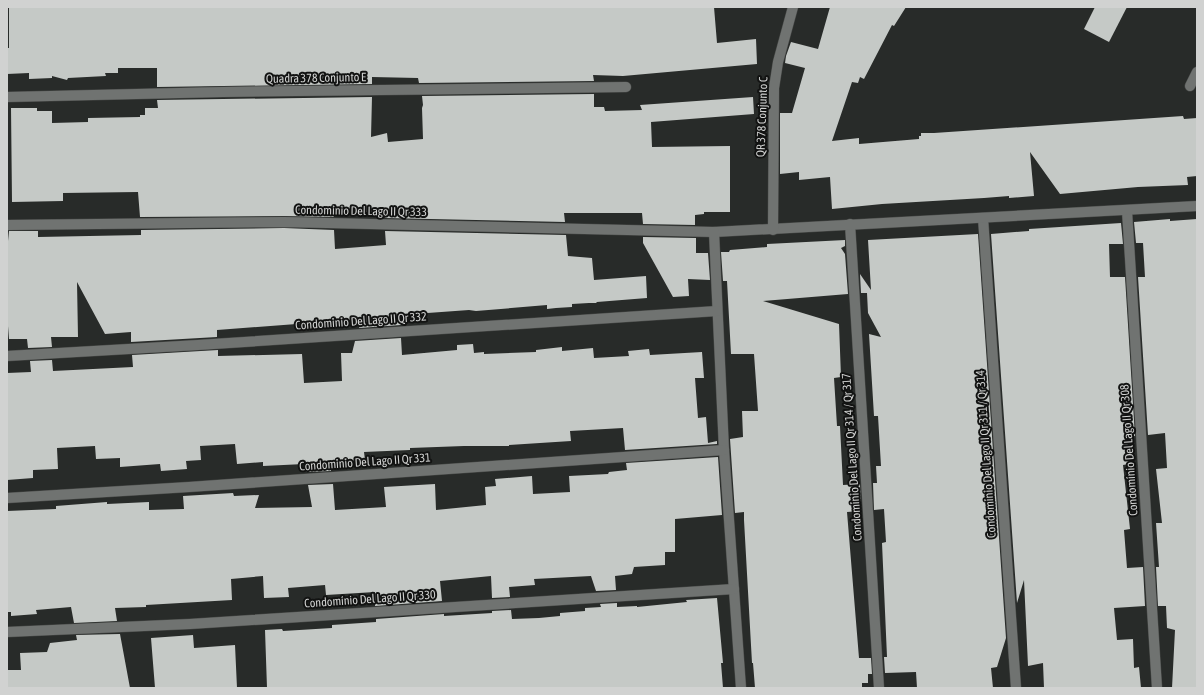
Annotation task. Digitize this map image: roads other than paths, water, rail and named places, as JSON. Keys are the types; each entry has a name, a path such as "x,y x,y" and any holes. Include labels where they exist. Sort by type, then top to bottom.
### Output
{"street":[{"name":"QR 378 Conjunto C","path":"774,230 774,88 778,62 793,7"},
{"path":"1190,86 1197,72"},
{"name":"Quadra 378 Conjunto E","path":"7,97 223,92 626,87"},
{"name":"Condomínio Del Lago II Qr 333","path":"7,225 284,222 714,232 1127,211 1197,206"},
{"name":"Condomínio Del Lago II Qr 308","path":"1127,211 1157,688"},
{"name":"Condomínio Del Lago II Qr 311 / Qr 314","path":"983,218 1016,688"},
{"name":"Condomínio Del Lago II Qr 314 / Qr 317","path":"850,224 879,688"},
{"path":"714,232 724,450 742,688"},
{"name":"Condomínio Del Lago II Qr 332","path":"7,356 717,311"},
{"name":"Condomínio Del Lago II Qr 331","path":"7,498 189,488 724,450"},
{"name":"Condomínio Del Lago II Qr 330","path":"7,632 190,624 734,589"}]}
